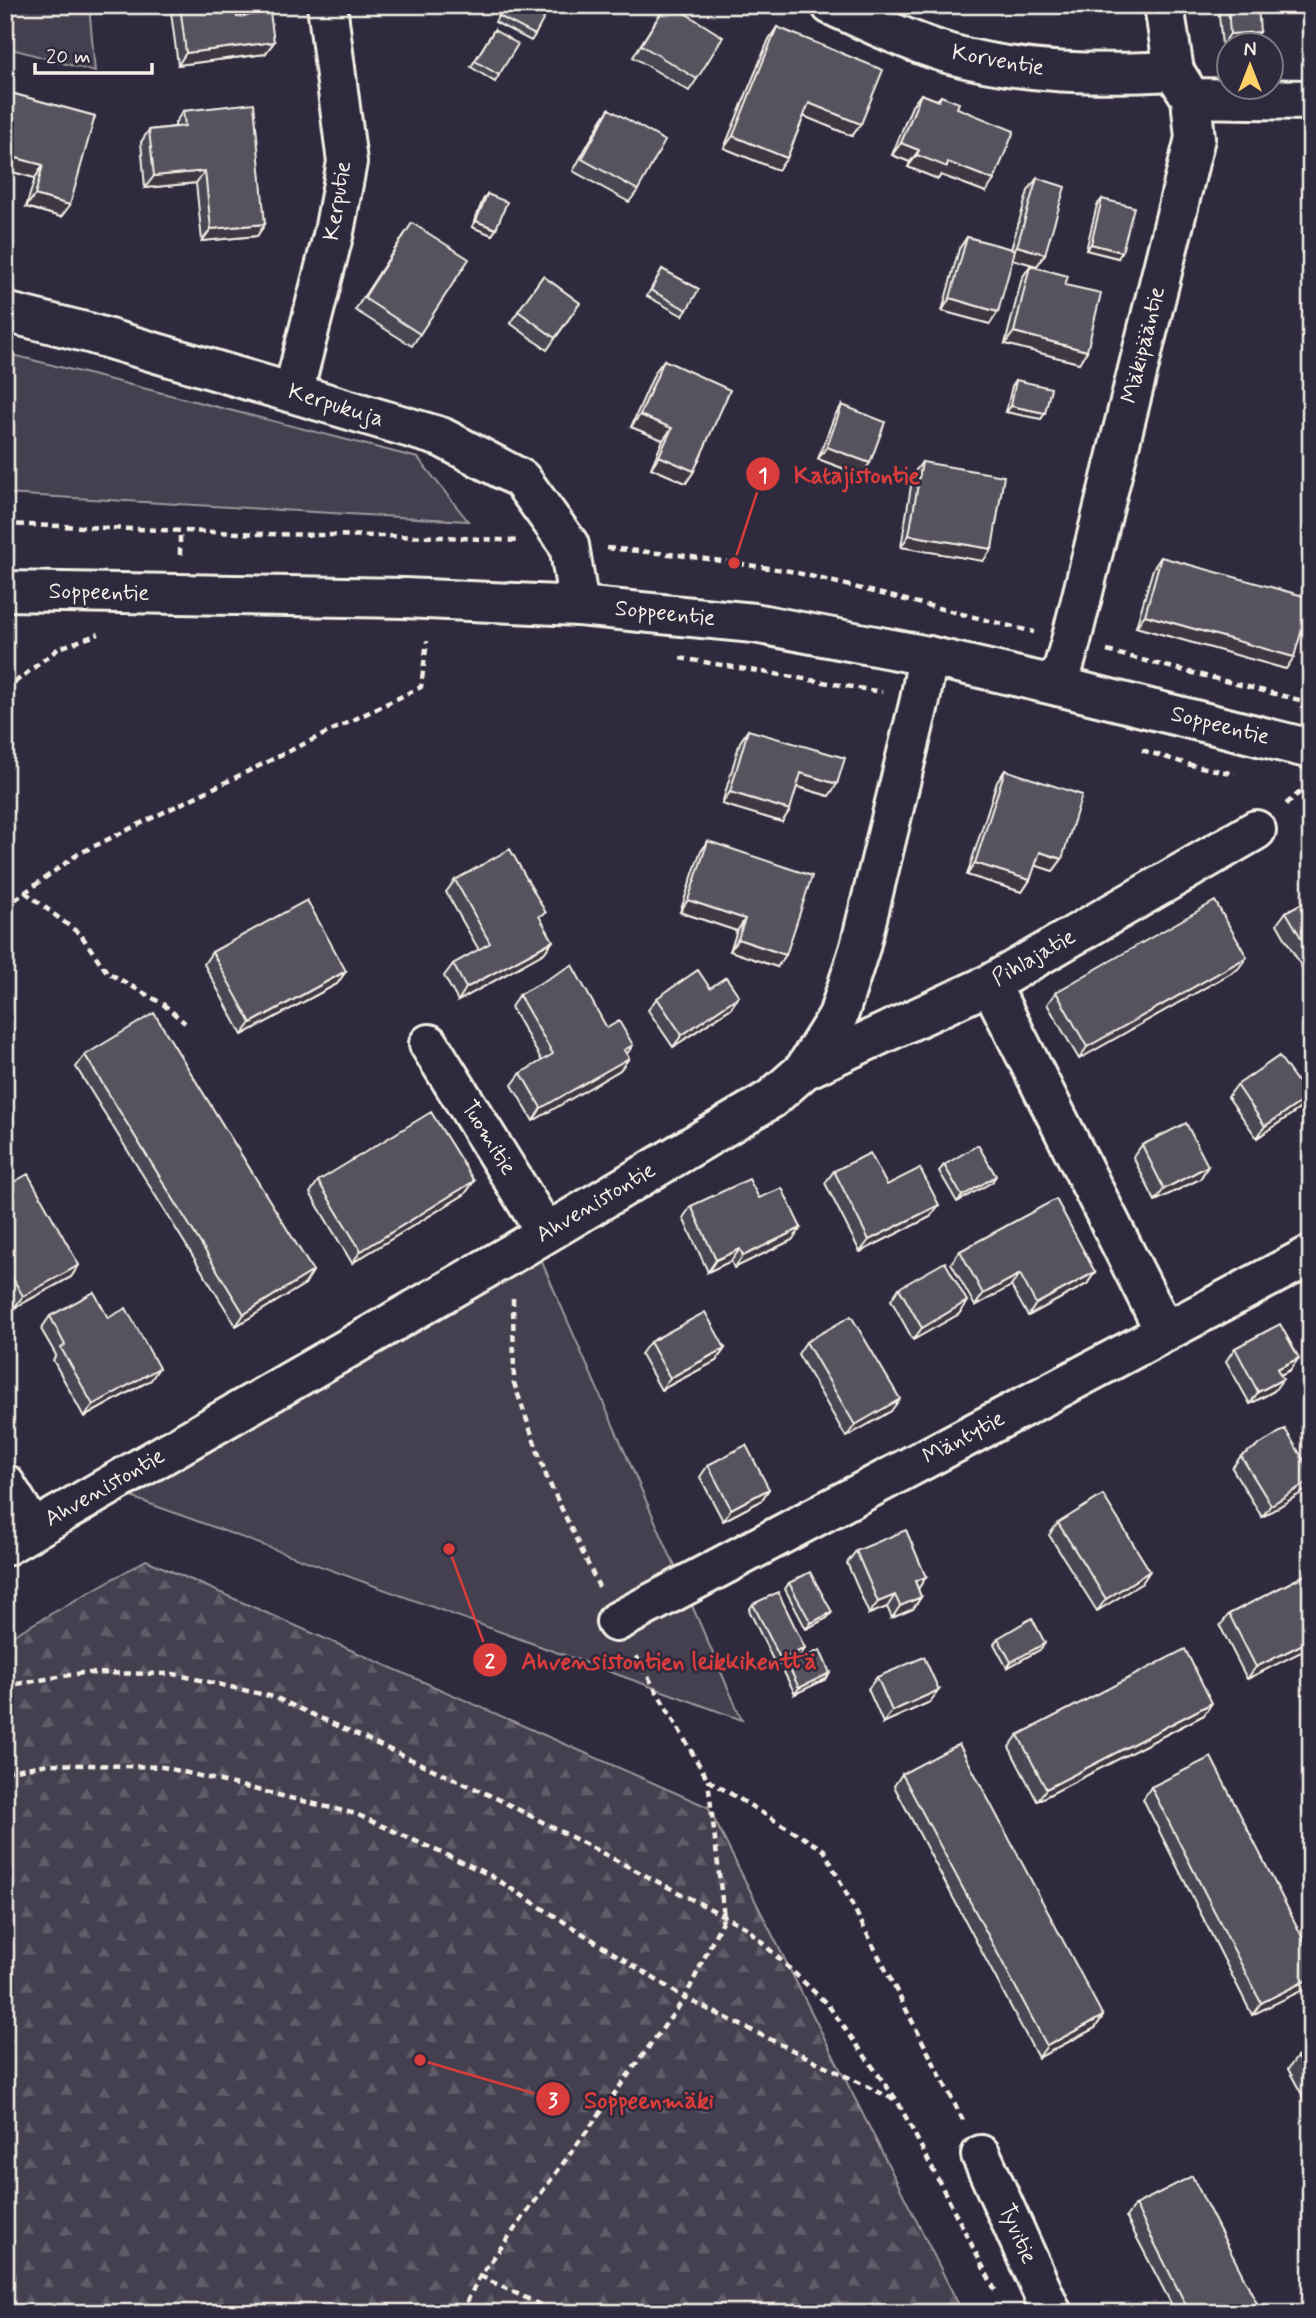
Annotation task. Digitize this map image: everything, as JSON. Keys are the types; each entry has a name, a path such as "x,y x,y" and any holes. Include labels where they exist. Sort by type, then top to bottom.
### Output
{"street":[{"name":"Kerputie","path":"293,393 334,232 347,162 327,5"},
{"name":"Korventie","path":"831,5 898,36 952,54 1030,70 1140,73 1182,85 1311,100"},
{"name":"Mäkipääntie","path":"1058,685 1078,614 1195,138 1164,5"},
{"name":"Kerpukuja","path":"5,312 89,333 441,437 521,479 569,545 579,606"},
{"name":"Soppeentie","path":"5,591 404,598 579,606 754,623 928,656 1058,685 1305,765"},
{"name":"Ahvenistontie","path":"19,1538 513,1253 771,1099 804,1070 838,1016 860,947 920,700 928,656"},
{"name":"Pihlajatie","path":"804,1070 989,984 1256,830"},
{"path":"989,984 1165,1332"},
{"name":"Tuomitie","path":"429,1044 546,1233"},
{"name":"Mäntytie","path":"617,1622 1311,1255"},
{"path":"5,1484 19,1538"},
{"name":"Tyvitie","path":"981,2155 1052,2313"}],"path":[{"path":"5,907 78,854 421,687 427,640 413,640"},
{"path":"667,656 850,685 920,700"},
{"path":"1137,748 1191,765 1248,777"},
{"path":"1305,765 1311,781"},
{"path":"25,892 81,935 107,972 163,1004 185,1023"},
{"path":"461,2313 480,2276 685,1998 724,1917 708,1780 617,1622 547,1478 514,1383 513,1253"},
{"path":"5,1686 82,1673 174,1674 274,1697 498,1799 747,1928 828,2005 898,2102 1000,2300"},
{"path":"5,1772 48,1763 163,1767 356,1814 488,1874 685,1998 898,2102"},
{"path":"708,1780 824,1850 981,2155"},
{"path":"480,2276 557,2313"}],"green space":[{"path":"5,5 89,5 95,72 5,47"},
{"path":"5,353 418,458 468,521 5,494"},
{"path":"538,1253 742,1720 131,1497"},
{"path":"146,1560 708,1807 963,2313 5,2313 5,1640"}],"building":[{"path":"180,5 236,5 237,17 270,12 274,42 186,53"},
{"path":"505,5 550,7 535,35 499,16"},
{"path":"666,5 672,5 723,37 697,79 641,45"},
{"path":"1228,5 1258,5 1260,32 1230,32"},
{"path":"777,27 883,70 861,124 809,103 787,158 733,136"},
{"path":"494,30 518,44 499,75 475,61"},
{"path":"7,92 95,116 70,205 35,195 43,165 5,155"},
{"path":"921,94 939,101 941,96 959,103 957,108 1014,131 994,180 948,162 947,167 917,155 919,150 901,143"},
{"path":"254,103 265,224 211,229 205,171 154,176 149,130 185,126 183,111"},
{"path":"609,109 665,141 638,190 582,159"},
{"path":"1037,178 1065,187 1045,254 1017,246"},
{"path":"487,194 507,202 496,229 476,221"},
{"path":"1102,199 1134,207 1122,252 1091,244"},
{"path":"412,223 469,259 420,334 364,298"},
{"path":"967,237 1015,250 998,312 950,298"},
{"path":"1030,266 1068,276 1065,285 1101,293 1087,351 1014,332"},
{"path":"662,269 699,289 687,310 651,290"},
{"path":"543,276 580,303 555,338 518,311"},
{"path":"664,360 730,390 694,471 659,456 672,428 640,415"},
{"path":"1016,380 1051,388 1045,413 1011,406"},
{"path":"842,405 885,422 870,463 827,447"},
{"path":"922,462 1004,476 992,549 909,535"},
{"path":"1161,557 1311,598 1294,657 1145,615"},
{"path":"748,730 845,758 837,784 801,773 790,810 730,792"},
{"path":"1005,770 1082,795 1062,859 1040,852 1030,880 975,863"},
{"path":"708,841 812,876 786,955 738,939 745,919 688,900"},
{"path":"510,849 546,913 539,916 553,941 466,988 453,964 490,943 455,880"},
{"path":"1311,898 1311,955 1286,912"},
{"path":"307,900 346,971 251,1023 212,952"},
{"path":"1215,901 1247,957 1087,1047 1056,992"},
{"path":"572,965 607,1028 619,1021 633,1045 624,1050 629,1058 541,1108 521,1073 553,1054 519,995"},
{"path":"698,970 710,988 726,977 739,996 682,1035 657,998"},
{"path":"154,1013 313,1271 244,1314 85,1055"},
{"path":"1279,1056 1308,1097 1265,1126 1237,1085"},
{"path":"431,1112 474,1181 361,1251 318,1181"},
{"path":"1186,1123 1208,1166 1164,1189 1142,1145"},
{"path":"978,1145 996,1176 962,1196 944,1165"},
{"path":"870,1153 887,1185 920,1168 939,1205 869,1240 834,1171"},
{"path":"28,1174 79,1265 23,1296 5,1265 5,1187"},
{"path":"749,1179 759,1198 782,1188 801,1228 743,1256 740,1249 716,1260 691,1206"},
{"path":"1056,1199 1095,1272 1036,1304 1020,1274 983,1294 960,1251"},
{"path":"945,1262 967,1301 922,1328 899,1288"},
{"path":"94,1292 108,1318 126,1308 159,1368 93,1405 61,1348 65,1345 50,1316"},
{"path":"705,1312 725,1348 670,1378 650,1342"},
{"path":"851,1316 900,1399 855,1425 806,1342"},
{"path":"1280,1324 1299,1358 1277,1369 1283,1379 1258,1392 1235,1348"},
{"path":"1285,1429 1311,1472 1311,1480 1271,1505 1241,1456"},
{"path":"746,1445 769,1489 731,1509 708,1465"},
{"path":"1103,1495 1150,1571 1106,1599 1058,1523"},
{"path":"906,1530 926,1577 915,1581 921,1597 900,1606 895,1595 878,1602 856,1551"},
{"path":"810,1572 832,1612 811,1623 789,1583"},
{"path":"1311,1572 1311,1640 1256,1667 1229,1614"},
{"path":"778,1592 805,1648 781,1660 753,1604"},
{"path":"1032,1618 1045,1643 1011,1662 998,1638"},
{"path":"1185,1649 1212,1703 1046,1789 1018,1735"},
{"path":"820,1650 830,1673 799,1688 788,1665"},
{"path":"924,1657 939,1690 892,1711 877,1677"},
{"path":"959,1744 1103,2016 1047,2046 902,1774"},
{"path":"1211,1757 1311,1954 1311,1978 1261,2003 1151,1787"},
{"path":"1311,2050 1311,2083 1297,2057"},
{"path":"1192,2176 1262,2313 1190,2313 1135,2205"}],"place":[{"name":"Katajistontie","path":"734,563"},
{"name":"Ahvensistontien leikkikenttä","path":"449,1549"},
{"name":"Soppeenmäki","path":"420,2060"}]}
